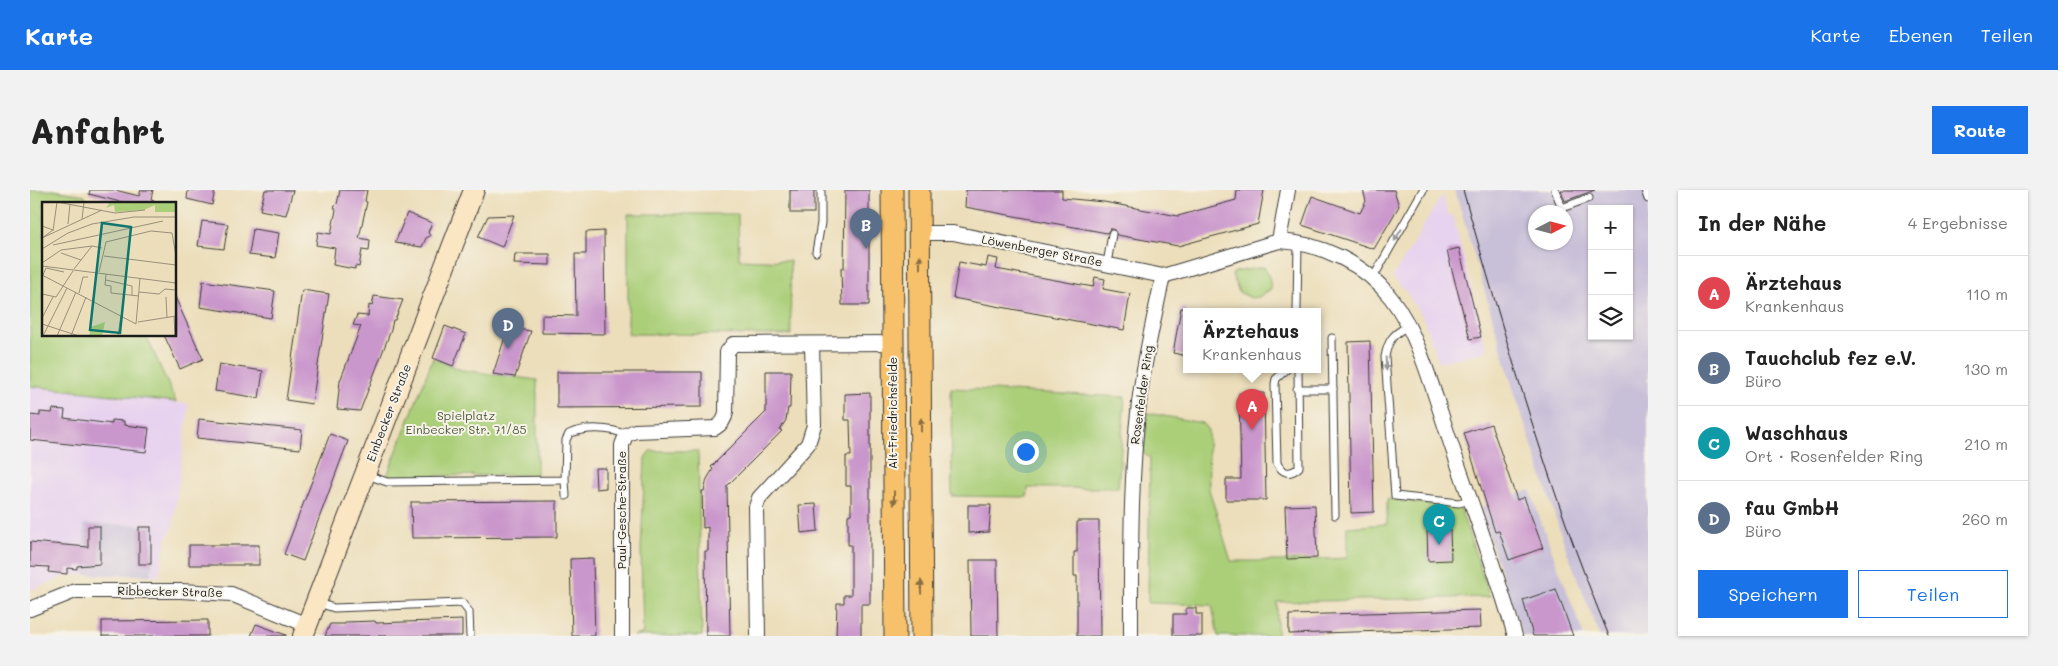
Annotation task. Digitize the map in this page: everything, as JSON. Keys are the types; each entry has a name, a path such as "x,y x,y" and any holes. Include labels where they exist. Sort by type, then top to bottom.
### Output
{"main road":[{"name":"Alt-Friedrichsfelde","path":"892,190 895,636"},
{"path":"919,190 922,636"}],"street":[{"name":"Einbecker Straße","path":"305,631 474,190"},
{"path":"1279,241 1288,190"},
{"name":"Löwenberger Straße","path":"920,233 953,233 1163,276"},
{"path":"1163,276 1279,241 1298,242 1340,257 1372,278 1391,298 1408,326 1429,379 1487,546 1515,636"},
{"name":"Rosenfelder Ring","path":"1131,636 1132,506 1135,447 1145,361 1163,276"},
{"name":"Paul-Gesche-Straße","path":"622,636 622,445 626,434 635,431 714,428 720,425 725,420 726,412 727,352 733,344 893,343"},
{"path":"758,636 756,507 759,498 808,444 814,425 812,344"},
{"name":"Ribbecker Straße","path":"30,609 75,591 181,591 231,594 305,631"}],"lane":[{"path":"816,252 820,223 821,190"},
{"path":"1372,278 1423,190"},
{"path":"1555,190 1562,208 1589,198"},
{"path":"1645,190 1648,199"},
{"path":"1106,264 1112,234"},
{"path":"1297,308 1298,242"},
{"path":"1408,326 1397,332 1388,341 1385,357 1395,496 1459,504 1470,500"},
{"path":"1332,338 1335,516"},
{"path":"1283,373 1276,379 1275,384 1277,463 1280,470 1285,472 1291,472 1299,467 1298,373"},
{"path":"1298,389 1333,389"},
{"path":"566,496 566,440 569,434 577,430 615,430 626,434"},
{"path":"365,475 387,482 565,480"},
{"path":"316,602 334,608 462,603 468,612 470,636"}],"shaded area":[{"path":"1455,190 1648,190 1648,636 1600,636 1566,549 1513,388"},
{"path":"1442,195 1449,215 1453,215 1487,351 1439,362 1422,316 1393,277"},
{"path":"30,386 189,404 173,527 166,540 159,576 150,575 153,564 153,525 84,524 85,575 69,575 30,590"},
{"path":"1530,490 1584,636 1523,636 1479,508"},
{"path":"84,524 153,525 153,564 150,575 85,575"}],"green space":[{"path":"30,190 53,190 84,195 87,202 42,202 42,336 146,336 176,402 30,386"},
{"path":"628,214 738,214 739,259 790,261 791,335 628,334"},
{"path":"1264,267 1269,277 1271,289 1259,297 1251,298 1239,292 1232,275 1234,272"},
{"name":"Spielplatz Einbecker Str. 71/85","path":"433,358 461,370 537,380 537,475 387,476"},
{"path":"951,388 1125,397 1118,488 1028,488 1027,497 952,496"},
{"path":"1148,413 1202,423 1208,430 1209,489 1231,561 1347,558 1347,527 1387,524 1387,499 1460,508 1490,597 1277,602 1277,636 1218,636 1212,605 1148,603 1150,458 1143,453"},
{"path":"650,451 698,451 702,636 634,636 643,633 641,551 645,458"}],"building":[{"path":"90,190 115,190 139,196 141,190 153,190 151,199 154,200 154,202 120,202 89,194"},
{"path":"188,190 215,190 212,205 187,199"},
{"path":"265,190 293,190 286,215 260,210"},
{"path":"340,190 367,190 365,201 367,202 359,238 370,240 369,251 362,250 359,267 355,266 355,269 333,265 335,248 316,245 318,232 331,234 336,210 334,207 337,204"},
{"path":"790,190 814,190 814,213 790,213"},
{"path":"845,190 869,190 869,305 842,305 841,268 844,268"},
{"path":"966,190 1062,190 1062,198 1104,202 1178,216 1236,200 1237,190 1264,190 1258,224 1178,246 1117,235 1113,229 1110,229 1107,233 965,207"},
{"path":"1363,190 1394,190 1399,206 1374,249 1302,225 1312,196 1360,213 1366,201"},
{"path":"1561,190 1595,190 1565,201"},
{"path":"407,213 432,223 428,232 430,236 426,238 422,247 395,243"},
{"path":"514,215 502,247 478,237 488,216"},
{"path":"202,221 228,224 224,249 198,246"},
{"path":"253,229 279,233 275,258 249,255"},
{"path":"604,231 605,334 542,333 542,315 576,316 575,254 586,254 586,232"},
{"path":"1459,248 1481,337 1470,339 1447,251"},
{"path":"515,254 550,254 550,265 514,264"},
{"path":"988,257 998,259 996,269 1093,287 1095,277 1105,279 1103,289 1130,294 1124,330 953,298 959,262 986,267"},
{"path":"203,281 275,291 271,318 200,307"},
{"path":"302,290 329,294 312,404 286,400"},
{"path":"374,296 403,300 395,320 393,320 391,330 360,411 337,409 340,381 361,326 353,325 357,315 368,316 369,305 372,306"},
{"path":"176,299 203,359 180,369 164,336 176,336"},
{"path":"1181,308 1183,308 1183,355 1173,353"},
{"path":"445,326 466,334 453,366 433,358"},
{"path":"508,328 531,331 515,377 493,374"},
{"path":"1370,341 1374,512 1351,513 1348,342"},
{"path":"219,364 263,371 259,398 215,391"},
{"path":"766,371 791,371 790,408 788,408 786,420 780,430 782,431 727,486 730,636 706,636 705,551 708,551 708,527 703,528 702,491 704,491 707,479 713,469 711,467 766,412"},
{"path":"557,372 702,372 702,407 557,408"},
{"path":"870,393 870,604 861,604 861,636 836,636 837,603 844,603 844,595 851,595 851,545 848,545 848,515 851,514 851,486 846,486 846,456 851,456 850,420 845,420 845,394"},
{"path":"1264,393 1266,500 1226,500 1226,479 1241,479 1239,394"},
{"path":"53,409 65,410 64,418 112,424 112,420 124,421 124,425 149,428 146,452 30,440 30,415 40,416 40,412 52,413"},
{"path":"199,419 302,430 300,449 197,438"},
{"path":"1491,424 1517,500 1524,497 1543,548 1509,560 1499,531 1495,532 1464,433"},
{"path":"330,434 348,441 303,561 284,554"},
{"path":"595,468 606,468 606,488 596,489"},
{"path":"557,501 557,537 412,538 411,502"},
{"path":"816,504 818,531 801,533 799,505"},
{"path":"968,505 991,505 989,532 968,533"},
{"path":"1315,505 1317,558 1287,559 1285,506"},
{"path":"1077,521 1099,521 1100,636 1077,636 1077,576 1074,576 1074,552 1077,552"},
{"path":"88,526 100,526 100,564 77,566 77,569 67,568 67,574 48,572 49,567 30,566 30,542 88,547"},
{"path":"139,527 151,527 151,564 139,564"},
{"path":"1450,530 1451,560 1428,561 1427,531"},
{"path":"189,545 259,545 259,565 189,565"},
{"path":"593,558 595,636 572,636 570,559"},
{"path":"970,560 997,560 998,636 971,636"},
{"path":"1556,589 1573,636 1533,636 1523,600"},
{"path":"1186,608 1196,608 1196,614 1202,614 1202,636 1173,636 1173,614 1186,614"},
{"path":"1480,610 1481,628 1289,634 1289,615"},
{"path":"208,620 208,636 102,636 102,621"},
{"path":"462,620 462,636 325,636 330,624 345,624 345,622 375,621 376,623"},
{"path":"256,624 286,635 286,636 251,636"}],"tram line":[{"path":"1463,190 1512,359 1548,471 1587,581 1609,636"}],"place":[{"name":"Tauchclub fez e.V.","path":"866,249"},
{"name":"fau GmbH","path":"508,349"},
{"name":"Ärztehaus","path":"1252,430"},
{"name":"Waschhaus","path":"1439,545"}]}
